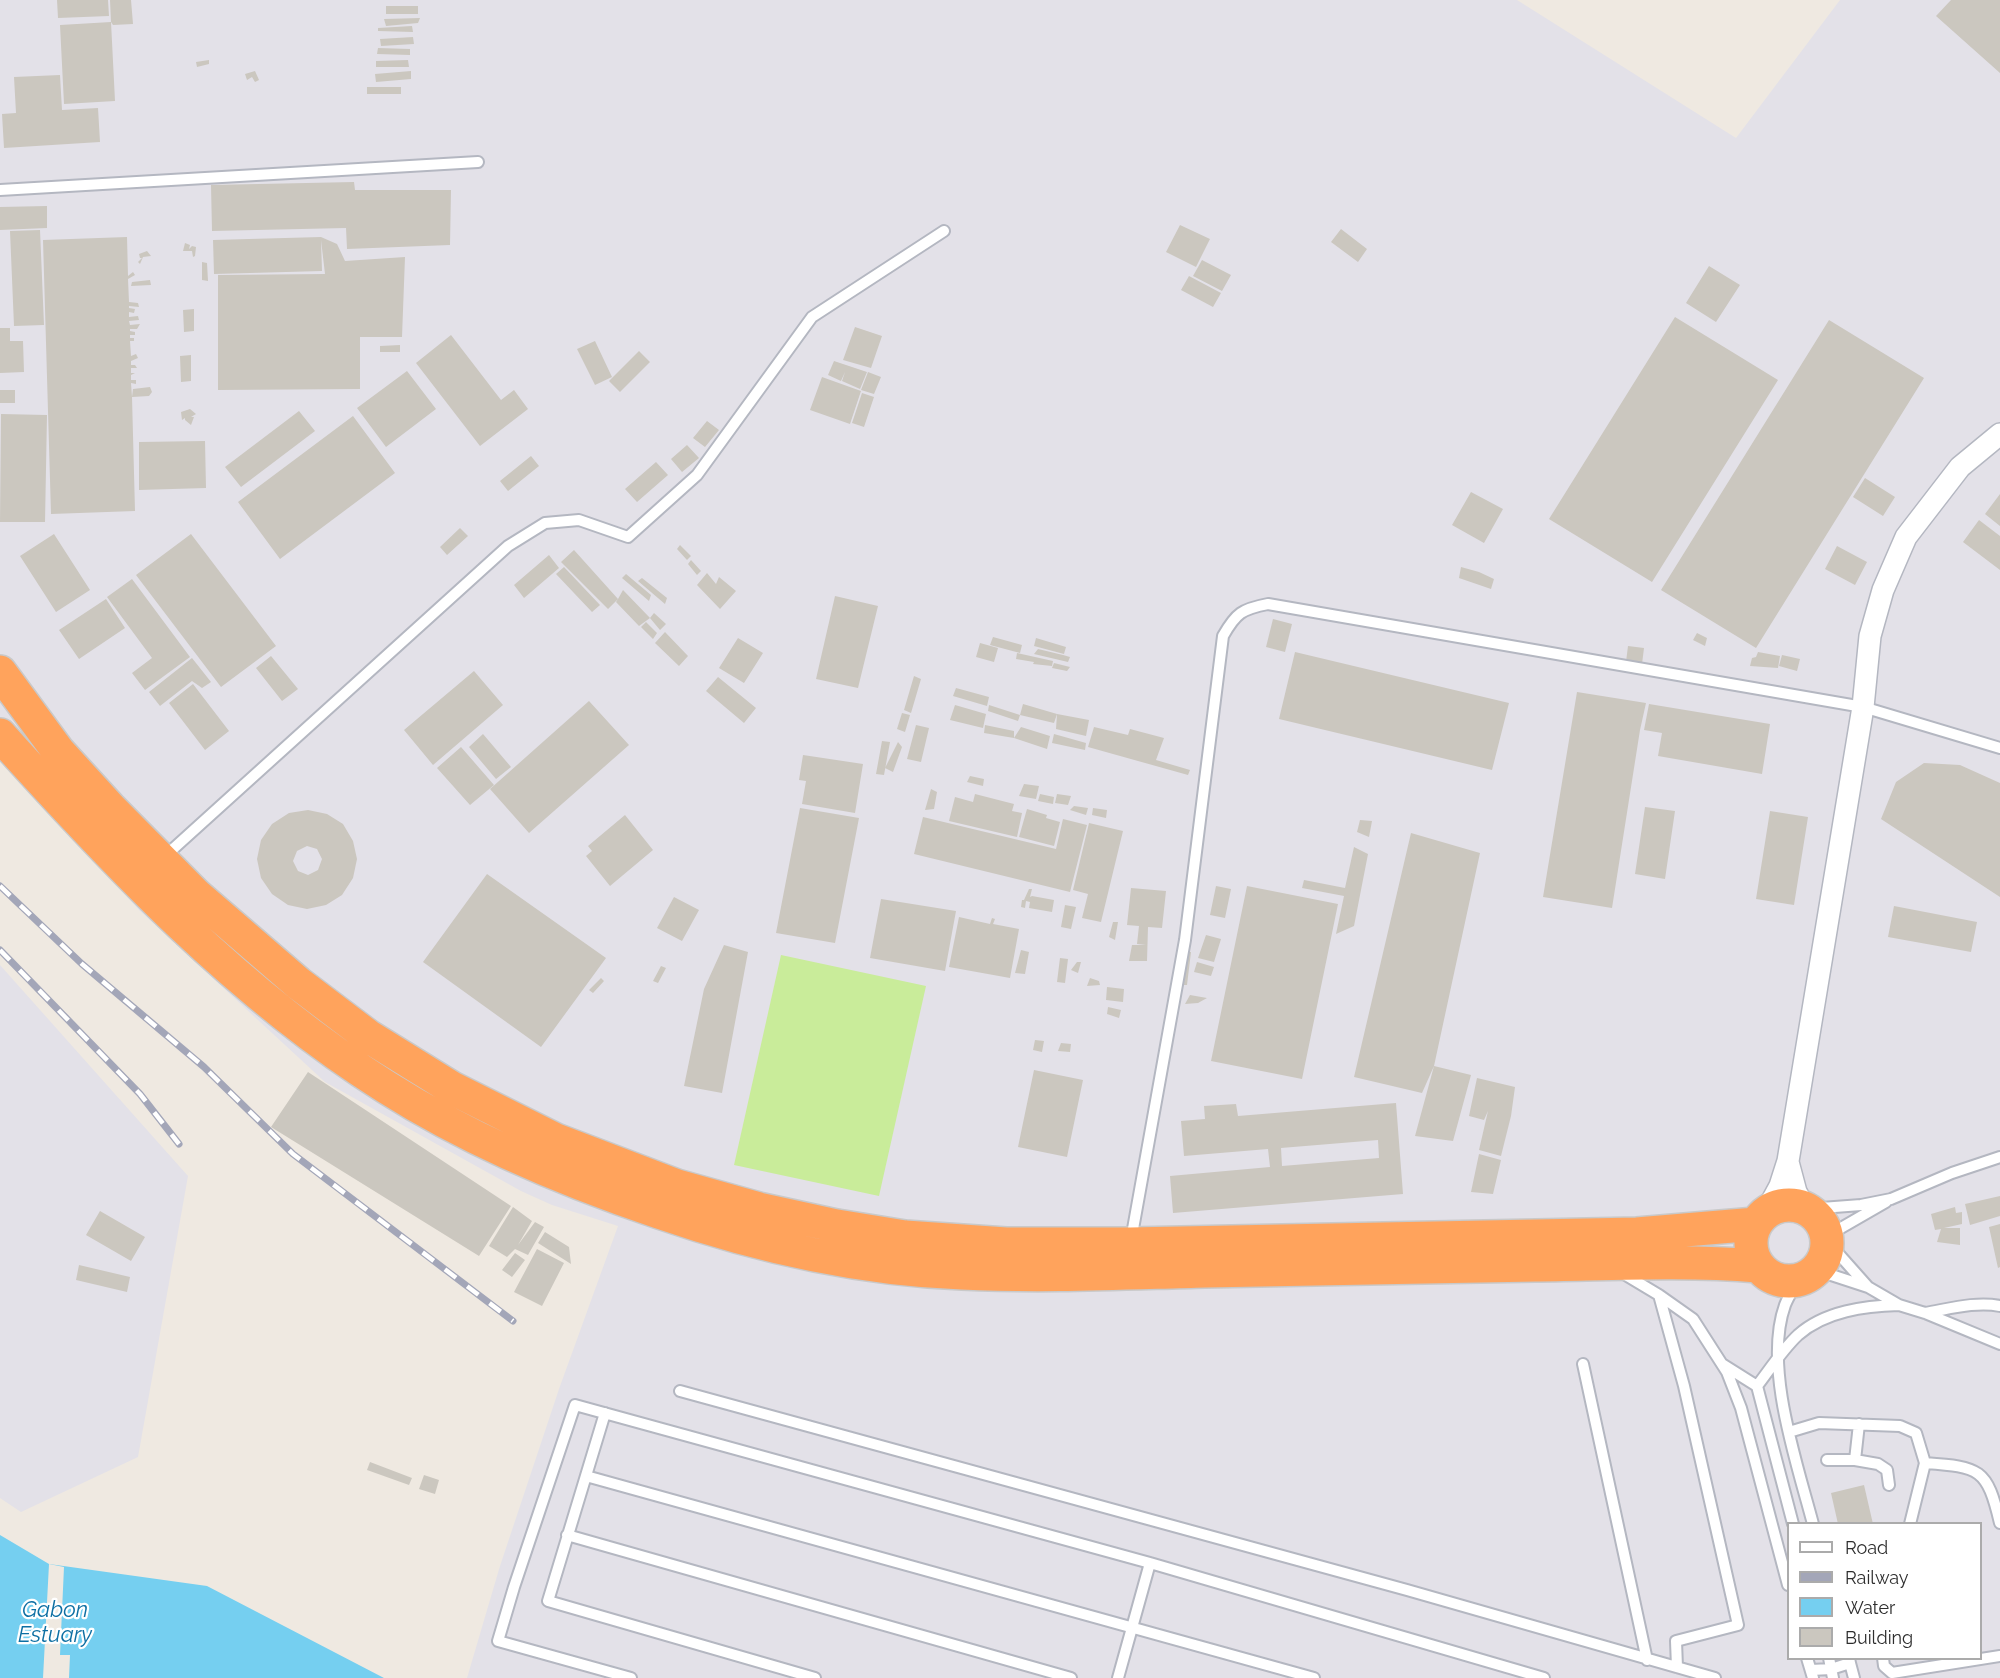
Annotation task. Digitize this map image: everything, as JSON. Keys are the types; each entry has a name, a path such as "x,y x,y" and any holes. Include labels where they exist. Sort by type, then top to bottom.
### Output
{"highway":[{"path":"0,672 58,751 110,808 192,937 233,973 336,1054 388,1089 459,1130 528,1164 721,1234 845,1261 910,1270 966,1274 1128,1258 1636,1234 1761,1218 1785,1205 1806,1208 1817,1216 1823,1226 1817,1257 1783,1281 1769,1276 1758,1266 1752,1253 1751,1238 1761,1218"},
{"path":"0,735 91,836 150,872"},
{"path":"1128,1258 1602,1264 1720,1263 1758,1266"}],"street":[{"path":"1761,1218 1780,1186 1788,1161 1863,707 1870,636 1883,590 1906,537 1960,467 2000,434"},
{"path":"1788,1161 1796,1192 1806,1208"}],"lane":[{"path":"0,190 478,162"},
{"path":"150,872 508,546 545,523 579,520 628,537 697,475 812,317 944,231"},
{"path":"1128,1258 1185,940 1223,636 1234,616 1248,608 1268,604 1863,707 2000,748"},
{"path":"1806,1208 1862,1205 1891,1198 2000,1157"},
{"path":"1812,1522 1789,1432 1778,1359 1785,1305 1817,1257 1858,1220 1891,1198"},
{"path":"1817,1257 1899,1305 1925,1313 2000,1344"},
{"path":"1817,1257 1868,1287"},
{"path":"1602,1264 1659,1294 1693,1319 1721,1364 1741,1408 1770,1509 1787,1581"},
{"path":"1659,1294 1684,1386 1738,1625 1676,1641 1677,1667"},
{"path":"1757,1386 1798,1335 1816,1323 1837,1314 1868,1306 1899,1305"},
{"path":"1925,1313 1960,1307 2000,1306"},
{"path":"1721,1364 1757,1386 1792,1522"},
{"path":"1583,1365 1647,1660"},
{"path":"680,1390 1407,1590 1715,1678"},
{"path":"631,1678 498,1641 575,1405 1150,1563 1544,1678"},
{"path":"605,1413 549,1601 815,1678"},
{"path":"1789,1432 1819,1423 1900,1425 1916,1433 1925,1463 1910,1522"},
{"path":"1855,1460 1859,1424"},
{"path":"1827,1460 1855,1460 1878,1464 1887,1470 1889,1485"},
{"path":"1925,1463 1964,1467 1980,1473 1993,1495 2000,1523"},
{"path":"586,1476 1314,1678"},
{"path":"567,1535 1071,1678"},
{"path":"1118,1678 1150,1563"},
{"path":"1982,1659 2000,1656"},
{"path":"1883,1660 1884,1665 1892,1673 1975,1660"},
{"path":"1812,1674 1850,1661 1854,1678"}],"shaded area":[{"path":"0,0 1517,0 1736,138 1840,0 2000,0 2000,1678 467,1678 500,1566 559,1389 618,1226 552,1205 521,1191 325,1082 139,910 0,753"},
{"path":"0,965 188,1176 138,1457 21,1512 0,1498"}],"green space":[{"path":"781,955 926,986 879,1196 734,1165"}],"water":[{"name":"Gabon Estuary","path":"0,1535 49,1564 207,1586 384,1678 0,1678"}],"pier":[{"path":"49,1564 64,1567 60,1655 70,1655 69,1678 43,1678"}],"building":[{"path":"57,0 108,0 109,16 58,18"},
{"path":"110,0 131,0 133,24 113,25"},
{"path":"1951,0 2000,0 2000,73 1936,16"},
{"path":"386,6 418,6 418,14 386,14"},
{"path":"420,18 418,23 386,26 384,19"},
{"path":"111,22 115,101 64,104 60,25"},
{"path":"412,26 413,32 378,31 378,28"},
{"path":"413,37 414,44 381,46 380,39"},
{"path":"378,48 410,49 410,55 377,54"},
{"path":"209,60 209,64 197,67 196,62"},
{"path":"408,60 409,67 376,67 376,61"},
{"path":"255,71 259,80 255,82 252,77 247,80 245,74"},
{"path":"411,71 411,79 376,82 375,74"},
{"path":"60,75 62,110 98,108 100,142 4,148 2,114 16,113 14,77"},
{"path":"367,87 401,87 401,94 367,94"},
{"path":"354,182 355,190 451,190 450,245 347,249 346,228 212,231 211,185"},
{"path":"47,206 47,228 0,230 0,207"},
{"path":"1180,225 1210,239 1196,267 1166,252"},
{"path":"1341,229 1367,249 1358,262 1331,242"},
{"path":"40,230 44,325 14,326 10,231"},
{"path":"127,237 128,276 133,272 135,275 128,279 129,302 138,303 139,307 129,306 135,309 134,313 129,312 129,317 138,316 139,320 129,321 130,325 140,324 137,329 130,329 135,332 135,335 130,335 130,338 134,338 134,341 130,341 131,356 136,354 138,358 131,361 131,365 137,368 131,368 131,373 135,373 131,375 131,380 136,380 136,384 131,383 135,511 51,514 43,240"},
{"path":"321,237 337,244 345,261 405,257 402,337 360,337 360,389 218,390 218,275 325,274 321,240 322,271 214,274 213,240"},
{"path":"185,243 190,245 189,249 192,246 196,247 195,256 193,257 192,251 183,251"},
{"path":"147,251 151,256 143,257 140,264 138,262 142,258 139,254"},
{"path":"1202,260 1231,275 1222,291 1193,276"},
{"path":"202,262 207,263 208,281 202,280"},
{"path":"1709,266 1740,285 1716,322 1686,303"},
{"path":"1189,276 1221,293 1213,307 1181,290"},
{"path":"150,280 151,285 131,286 132,282"},
{"path":"194,309 194,331 184,332 183,310"},
{"path":"1675,317 1778,380 1652,582 1549,519"},
{"path":"1829,320 1924,378 1756,648 1661,590"},
{"path":"855,327 882,336 871,368 843,360"},
{"path":"0,328 10,328 10,341 23,341 24,372 0,373"},
{"path":"451,335 501,400 514,390 528,409 480,446 416,363"},
{"path":"595,341 612,377 595,385 577,349"},
{"path":"400,345 400,352 380,352 380,346"},
{"path":"639,351 650,362 620,392 609,381"},
{"path":"191,355 191,381 181,382 180,356"},
{"path":"834,361 867,372 860,389 842,381 845,372 841,381 828,375"},
{"path":"407,371 436,409 386,447 357,408"},
{"path":"868,372 881,377 874,394 861,390"},
{"path":"822,377 861,391 850,424 810,410"},
{"path":"150,387 152,392 149,396 132,397 133,389"},
{"path":"0,390 15,390 15,403 0,403"},
{"path":"862,393 874,397 864,427 852,423"},
{"path":"190,409 196,414 191,417 194,417 191,425 185,418 182,420 181,412"},
{"path":"299,411 315,431 241,487 225,467"},
{"path":"1,414 47,415 45,522 0,522"},
{"path":"353,416 395,473 280,559 238,502"},
{"path":"707,421 719,430 705,447 693,438"},
{"path":"205,441 206,488 139,490 139,442"},
{"path":"687,445 699,458 682,472 671,459"},
{"path":"531,456 539,466 508,491 500,481"},
{"path":"656,462 668,475 637,502 625,489"},
{"path":"1865,478 1895,497 1883,516 1853,497"},
{"path":"1471,492 1503,509 1484,543 1452,525"},
{"path":"2000,494 2000,526 1985,514"},
{"path":"1979,520 2000,536 2000,570 1963,542"},
{"path":"460,528 468,536 447,555 440,547"},
{"path":"54,534 90,590 56,612 20,556"},
{"path":"191,534 276,646 221,687 136,575"},
{"path":"680,545 691,556 687,560 677,549"},
{"path":"1837,546 1867,562 1855,585 1825,569"},
{"path":"574,550 618,599 608,609 561,562"},
{"path":"549,555 559,568 524,598 514,585"},
{"path":"691,560 701,571 697,575 688,564"},
{"path":"564,567 600,605 592,612 556,574"},
{"path":"1461,567 1494,579 1491,589 1459,578"},
{"path":"707,573 716,584 719,577 736,591 720,609 697,585"},
{"path":"626,574 651,595 649,601 622,578"},
{"path":"642,578 667,598 665,604 638,581"},
{"path":"132,579 190,657 145,690 132,673 152,658 107,597"},
{"path":"623,590 650,618 639,626 616,602"},
{"path":"835,596 878,606 858,688 816,679"},
{"path":"106,599 125,628 79,659 59,630"},
{"path":"654,613 666,624 660,630 650,618"},
{"path":"1273,619 1292,624 1285,652 1266,647"},
{"path":"646,622 657,633 653,639 641,627"},
{"path":"665,632 688,656 679,666 655,643"},
{"path":"1697,633 1707,638 1705,646 1693,640"},
{"path":"993,637 1022,645 1020,653 990,645"},
{"path":"738,638 763,653 744,683 719,668"},
{"path":"1036,638 1066,647 1064,654 1034,646"},
{"path":"980,643 998,648 994,662 976,657"},
{"path":"1628,646 1644,648 1642,664 1626,662"},
{"path":"1038,649 1070,657 1068,662 1034,654"},
{"path":"1295,652 1509,703 1492,770 1279,719"},
{"path":"1758,652 1780,656 1778,668 1750,666 1752,658 1756,657"},
{"path":"1017,653 1053,661 1052,666 1016,659"},
{"path":"1782,655 1800,659 1797,671 1779,666"},
{"path":"271,656 298,689 282,701 256,668"},
{"path":"192,658 211,682 202,688 192,681 160,706 149,692"},
{"path":"1054,663 1070,667 1067,671 1052,668"},
{"path":"474,671 503,705 433,765 404,730"},
{"path":"914,676 921,679 911,713 904,710"},
{"path":"718,677 756,708 744,723 706,691"},
{"path":"193,684 229,731 205,750 169,703"},
{"path":"956,688 989,697 987,706 953,696"},
{"path":"1577,692 1646,703 1612,908 1543,897"},
{"path":"589,701 629,745 529,833 490,789"},
{"path":"1023,704 1057,714 1054,723 1020,715"},
{"path":"1649,704 1770,724 1762,774 1658,756 1662,733 1644,730"},
{"path":"955,705 986,714 983,728 950,720"},
{"path":"989,705 1020,715 1018,721 988,711"},
{"path":"902,713 910,715 905,732 897,729"},
{"path":"1057,714 1089,720 1086,736 1056,729"},
{"path":"916,725 929,728 921,762 907,759"},
{"path":"985,725 1014,731 1014,738 984,733"},
{"path":"1021,727 1050,736 1047,749 1014,738"},
{"path":"1094,727 1128,735 1130,729 1164,738 1156,760 1190,770 1188,775 1088,747"},
{"path":"483,734 511,767 496,779 469,747"},
{"path":"1054,734 1086,743 1085,750 1052,743"},
{"path":"882,741 890,742 884,775 876,774"},
{"path":"898,742 902,747 893,772 885,768"},
{"path":"461,747 494,785 470,805 437,768"},
{"path":"803,755 863,764 855,813 802,804 806,781 799,780"},
{"path":"1924,763 1960,765 2000,783 2000,897 1881,819 1896,782"},
{"path":"970,776 984,779 983,786 967,782"},
{"path":"1024,784 1039,786 1036,799 1019,796"},
{"path":"931,789 937,792 934,809 925,810"},
{"path":"975,794 1014,804 1012,811 1022,813 1017,837 949,821 955,797 973,802"},
{"path":"1040,794 1054,797 1053,804 1038,801"},
{"path":"1057,794 1071,796 1068,805 1055,803"},
{"path":"1074,806 1088,808 1086,815 1070,810"},
{"path":"1645,807 1675,811 1665,879 1635,874"},
{"path":"800,808 859,818 835,943 776,933"},
{"path":"1093,808 1107,810 1106,818 1092,815"},
{"path":"1027,809 1060,822 1054,846 1019,837"},
{"path":"308,810 327,814 343,824 353,841 357,859 353,878 342,895 326,905 307,909 288,905 272,894 261,878 257,859 261,840 272,824 289,813","holes":["307,846 317,849 322,859 318,870 308,875 298,871 293,861 297,851"]},
{"path":"1770,811 1808,817 1794,905 1756,899"},
{"path":"625,815 653,850 610,886 586,856 592,851 588,846"},
{"path":"923,817 1056,849 1063,819 1087,825 1070,892 914,854"},
{"path":"1360,820 1372,821 1369,837 1357,832"},
{"path":"1089,823 1123,831 1101,922 1082,918 1088,894 1073,890"},
{"path":"1411,833 1480,853 1434,1066 1422,1093 1354,1077"},
{"path":"1354,847 1368,854 1354,926 1336,934 1344,896 1302,888 1304,880 1345,888"},
{"path":"487,874 606,958 541,1047 423,962"},
{"path":"1216,886 1231,889 1225,918 1210,915"},
{"path":"1247,886 1338,904 1302,1079 1211,1061"},
{"path":"1131,888 1166,891 1162,928 1148,927 1147,961 1129,961 1132,945 1146,945 1137,944 1139,926 1127,925"},
{"path":"1029,889 1032,889 1030,897 1054,900 1052,912 1029,908 1030,902 1026,901 1025,908 1021,907 1022,900"},
{"path":"674,897 699,910 682,941 657,928"},
{"path":"881,899 956,911 945,971 870,958"},
{"path":"1065,905 1076,907 1071,929 1061,927"},
{"path":"1894,906 1977,922 1971,952 1888,937"},
{"path":"959,917 990,924 992,918 995,919 993,924 1019,929 1010,978 949,967"},
{"path":"1113,922 1118,922 1115,940 1109,937"},
{"path":"1206,935 1221,939 1214,962 1198,958"},
{"path":"724,945 748,952 722,1093 684,1086 704,989"},
{"path":"1021,950 1029,952 1025,974 1015,973"},
{"path":"1185,952 1191,952 1187,985 1180,985"},
{"path":"1060,958 1068,959 1065,983 1057,982"},
{"path":"1077,962 1081,962 1078,973 1071,970"},
{"path":"1197,962 1214,967 1211,976 1194,972"},
{"path":"661,966 666,968 658,983 653,981"},
{"path":"601,978 604,981 593,993 589,990"},
{"path":"1090,978 1099,981 1100,985 1087,986"},
{"path":"1107,987 1124,989 1123,1002 1106,1000"},
{"path":"1190,995 1207,998 1198,1003 1185,1004"},
{"path":"1108,1007 1121,1010 1119,1018 1107,1014"},
{"path":"1035,1040 1044,1041 1042,1052 1033,1050"},
{"path":"1061,1043 1071,1044 1070,1052 1058,1051"},
{"path":"1434,1066 1471,1075 1453,1141 1415,1136"},
{"path":"1034,1070 1083,1080 1067,1157 1018,1147"},
{"path":"308,1072 511,1206 479,1256 271,1127"},
{"path":"1477,1078 1515,1087 1511,1116 1501,1156 1479,1150 1488,1111 1484,1120 1469,1116"},
{"path":"1396,1103 1403,1194 1173,1213 1170,1176 1270,1167 1268,1149 1184,1156 1181,1121 1205,1119 1204,1106 1236,1104 1238,1116","holes":["1378,1140 1379,1158 1282,1166 1281,1148"]},
{"path":"1479,1154 1501,1160 1493,1194 1471,1192"},
{"path":"2000,1196 2000,1216 1970,1225 1965,1204"},
{"path":"513,1207 532,1221 518,1245 535,1222 544,1227 528,1255 515,1249 507,1257 489,1246"},
{"path":"1955,1207 1956,1213 1962,1212 1962,1224 1944,1228 1960,1228 1960,1245 1937,1242 1941,1229 1935,1230 1931,1214"},
{"path":"100,1211 145,1237 131,1261 86,1235"},
{"path":"2000,1224 2000,1267 1998,1268 1989,1227"},
{"path":"545,1232 569,1247 571,1264 538,1243"},
{"path":"537,1249 564,1263 542,1306 514,1292"},
{"path":"515,1253 525,1260 512,1277 502,1270"},
{"path":"79,1265 130,1277 127,1292 76,1280"},
{"path":"370,1462 412,1478 409,1485 367,1470"},
{"path":"424,1475 439,1480 435,1494 419,1489"},
{"path":"1864,1485 1873,1522 1838,1522 1831,1493"}],"railway":[{"path":"0,886 82,964 204,1067 293,1154 513,1321"},
{"path":"0,950 140,1094 179,1144"}]}
